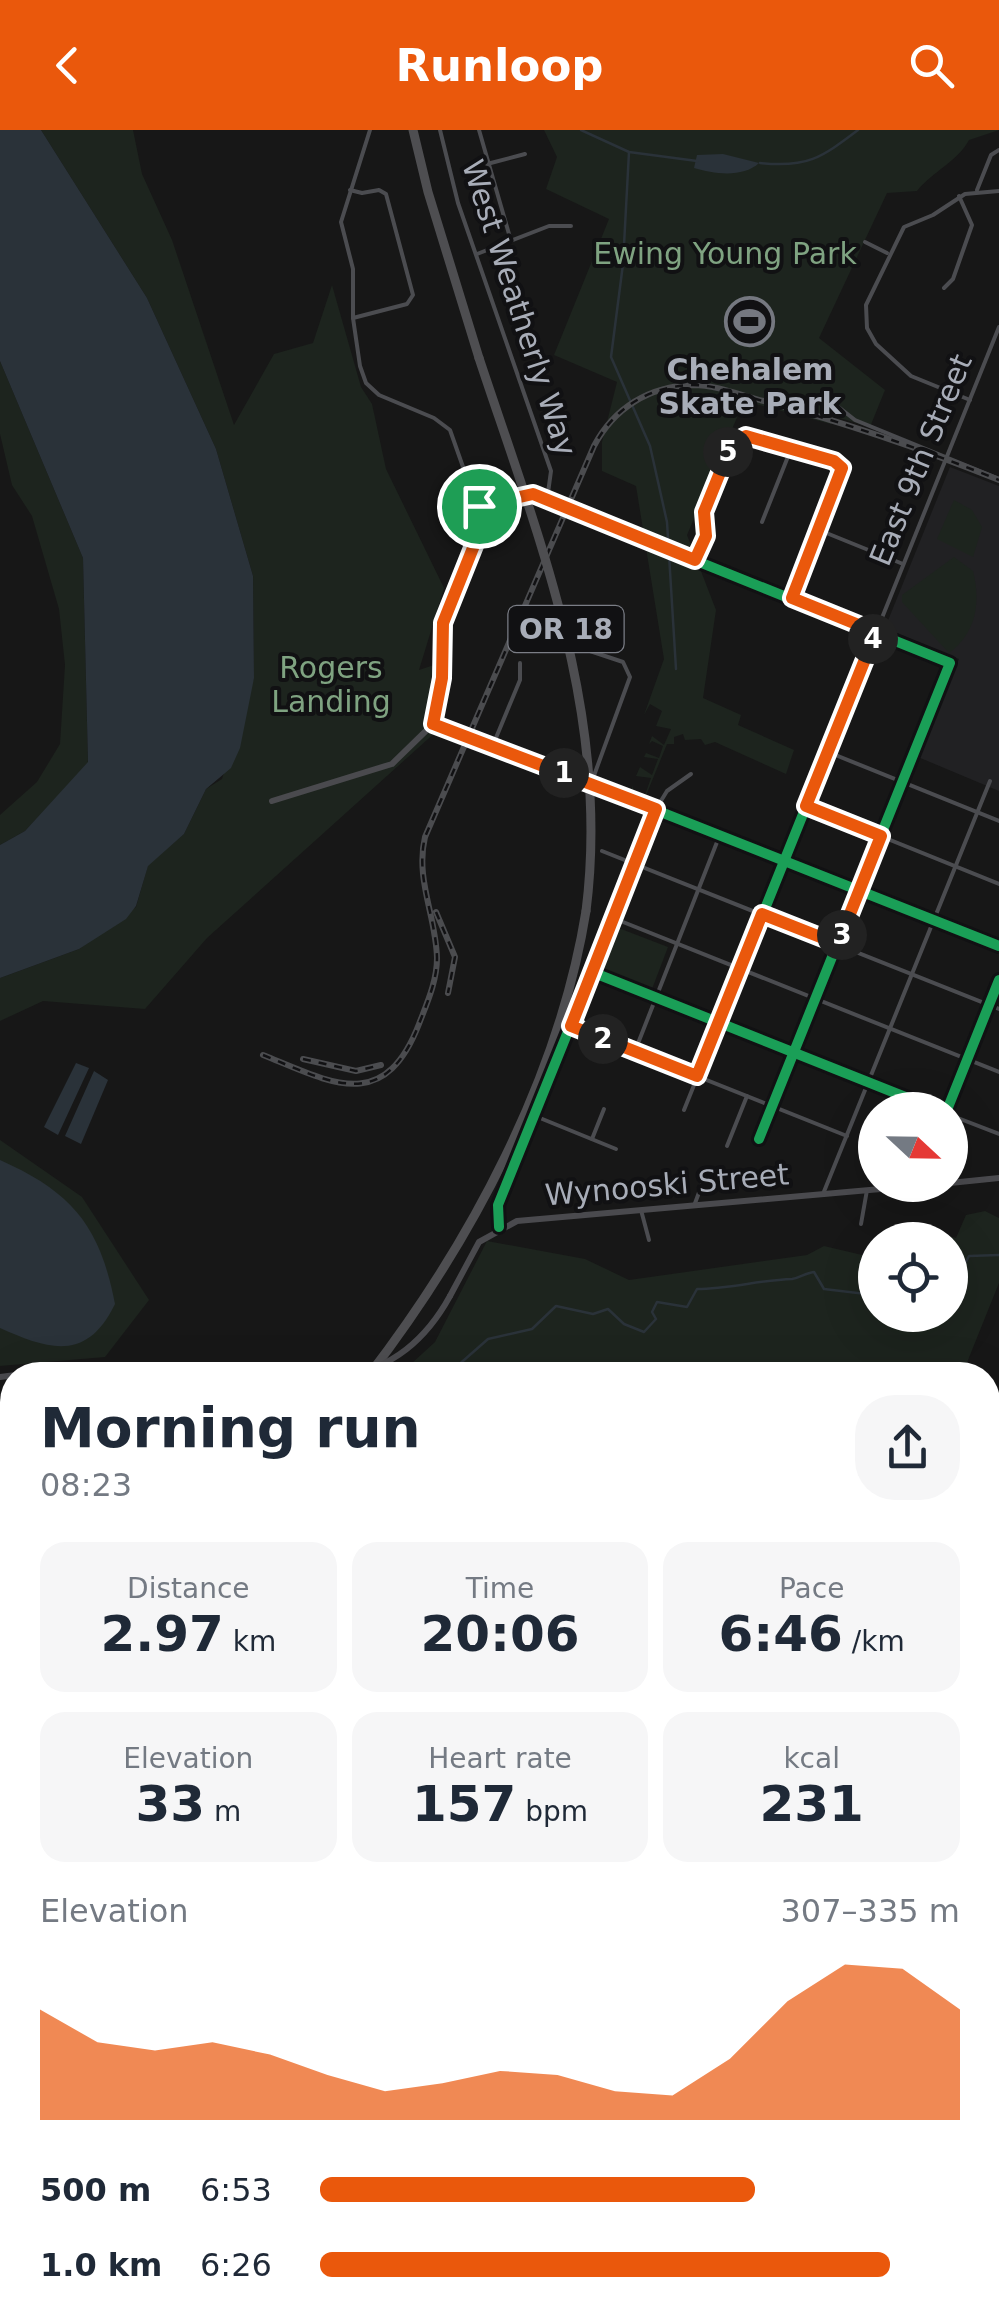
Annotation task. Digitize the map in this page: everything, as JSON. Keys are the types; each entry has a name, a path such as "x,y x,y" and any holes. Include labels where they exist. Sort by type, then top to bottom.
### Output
{"highway":[{"name":"OR 18","path":"377,1362 458,1240 518,1126 561,1016 586,910 592,804 583,705 560,605 428,192 414,130"}],"street":[{"path":"272,800 392,764 433,724 442,678 443,623 479,533 479,506 450,430 434,418 379,396 366,383 353,318 353,268 341,222 370,130"},
{"name":"West Weatherly Way","path":"440,130 476,254 550,471 547,500"},
{"path":"479,130 511,241"},
{"path":"977,190 991,155 999,150"},
{"path":"487,164 525,154"},
{"path":"350,190 382,190 412,298 353,318"},
{"path":"970,400 911,376 870,336 866,306 904,227 933,215 959,196 977,190 999,191"},
{"path":"944,288 954,280 970,237 970,215 959,196"},
{"path":"476,254 559,224 570,226"},
{"path":"864,242 888,254"},
{"name":"East 9th Street","path":"684,1110 999,327"},
{"path":"822,394 856,420 999,479"},
{"path":"695,560 706,536 704,512 736,438 791,449 839,465 841,475 792,598"},
{"path":"762,522 791,449"},
{"path":"479,506 523,494 547,500 950,663 759,1140"},
{"path":"819,530 903,564"},
{"path":"584,650 629,668 630,676 591,784"},
{"path":"494,745 520,680 520,663"},
{"path":"433,724 999,946"},
{"path":"828,752 999,821"},
{"path":"385,1362 429,1329 475,1248 499,1227 498,1205 656,809 667,792 691,774"},
{"path":"823,1194 990,781"},
{"path":"806,806 999,884"},
{"path":"634,1052 720,834"},
{"path":"602,850 999,1009"},
{"path":"613,918 999,1072"},
{"path":"592,972 893,1092"},
{"path":"955,1092 999,980"},
{"path":"571,1026 847,1136"},
{"path":"727,1146 747,1096"},
{"path":"592,1139 604,1109"},
{"path":"535,1116 616,1149"},
{"path":"968,1121 999,1134"},
{"path":"694,1206 708,1168"},
{"path":"968,1181 999,1178"},
{"name":"Wynooski Street","path":"499,1227 517,1221 858,1191"},
{"path":"641,1210 649,1240"}],"shaded area":[{"path":"0,130 41,130 147,298 216,449 253,576 254,678 240,748 231,768 206,789 184,834 148,866 136,906 126,919 79,949 0,978 0,845 25,831 88,762 83,558 0,361"},
{"path":"723,154 759,163 737,173 694,168 697,155"},
{"path":"950,467 999,486 999,791 918,757 959,659 885,628"},
{"path":"76,1063 89,1068 58,1135 44,1127"},
{"path":"94,1071 108,1080 81,1144 65,1136"},
{"path":"0,1160 64,1199 79,1215 101,1253 115,1304 104,1323 79,1343 65,1346 35,1342 0,1328"}],"green space":[{"name":"Rogers Landing","path":"41,130 133,130 142,174 172,240 234,425 274,354 313,343 332,285 361,387 372,404 386,469 444,588 419,670 437,664 438,730 207,938 145,1009 43,1001 0,1021 0,978 79,949 136,907 148,865 184,834 206,789 222,779 254,678 253,576 216,449 147,298"},
{"name":"Ewing Young Park","path":"544,130 999,130 969,140 917,191 887,193 819,338 885,390 870,427 833,416 831,424 744,401 687,535 716,610 703,698 741,715 738,725 794,750 786,774 715,742 705,745 701,739 685,740 683,734 674,737 674,744 667,744 645,798 630,792 633,786 633,790 645,795 651,778 636,776 640,767 652,775 658,759 644,757 646,753 659,758 663,746 652,741 649,744 652,736 664,745 671,729 656,726 662,711 650,704 644,715 664,659 636,486 602,471 602,442 617,382 554,355 609,219 546,189 557,157"},
{"path":"0,361 83,558 88,763 25,831 0,845 0,815 37,782 60,744 65,665 59,609 32,516 12,485 0,434"},
{"path":"954,500 972,510 982,527 973,557 937,539"},
{"path":"954,557 973,571 976,606 971,627 949,653 902,602 902,595"},
{"path":"616,927 668,947 652,989 600,969"},
{"path":"0,1140 82,1197 149,1300 105,1357 0,1362"},
{"path":"985,1211 999,1218 999,1283 967,1362 413,1362 435,1342 487,1241 585,1259 629,1280 807,1255 824,1246 858,1254 858,1332 968,1332 968,1222 963,1222 966,1215"}],"waterway":[{"path":"581,130 629,152 697,161"},
{"path":"760,163 790,164 813,159 858,130"},
{"path":"629,152 623,264 611,357 650,446 667,522 676,669"},
{"path":"968,1258 999,1255"},
{"path":"462,1362 488,1339 532,1329 556,1306 593,1314 608,1309 624,1324 644,1332 656,1319 652,1312 657,1302 687,1307 697,1289 792,1279 814,1272 824,1289 858,1293"}],"railway":[{"path":"263,1055 312,1075 354,1084 372,1081 390,1071 405,1052 419,1024 437,967 424,883 425,837 594,446 623,410 648,395 677,386 711,387 855,428 999,480"},
{"path":"436,912 455,957 448,993"},
{"path":"303,1059 356,1071 381,1065"}],"cycle path":[{"path":"479,506 533,495 950,663 759,1139"},
{"path":"719,1023 828,752"},
{"path":"547,767 999,946"},
{"path":"499,1227 498,1205 592,972 893,1092"},
{"path":"954,1092 999,980"}],"place":[{"name":"Chehalem Skate Park","path":"750,321"}],"route":[{"path":"746,436 834,461 842,468 792,598 876,632 806,806 881,836 838,944 762,914 697,1076 571,1026 656,809 471,735 433,724 442,678 444,616 479,533 479,506 533,494 695,560 706,536 704,512 736,438 746,436"}]}
